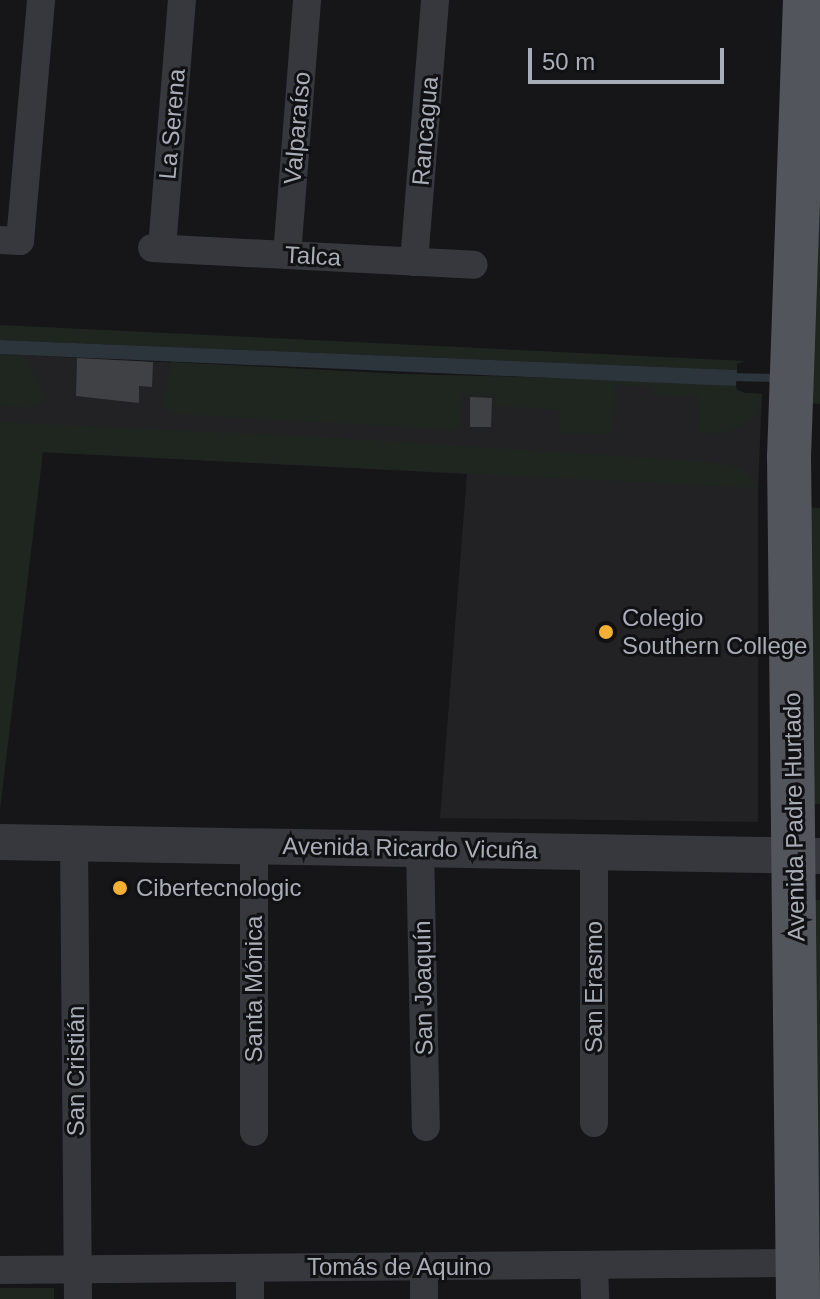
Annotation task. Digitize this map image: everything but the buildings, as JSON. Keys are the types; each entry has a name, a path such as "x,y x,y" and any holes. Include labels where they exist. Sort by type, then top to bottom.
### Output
{"main road":[{"name":"Avenida Padre Hurtado","path":"798,1281 808,855 805,0"}],"street":[{"path":"10,240 41,0"},
{"name":"La Serena","path":"157,248 182,0"},
{"name":"Valparaíso","path":"287,255 307,0"},
{"name":"Rancagua","path":"414,262 435,0"},
{"name":"Talca","path":"157,248 474,265"},
{"name":"Avenida Ricardo Vicuña","path":"0,842 808,855"},
{"name":"San Cristián","path":"74,842 78,1299"},
{"name":"Santa Mónica","path":"254,845 254,1132"},
{"name":"San Joaquín","path":"420,849 426,1127"},
{"name":"San Erasmo","path":"594,852 594,1123"},
{"path":"594,1265 595,1299"},
{"name":"Tomás de Aquino","path":"0,1270 594,1265 798,1281"},
{"path":"424,1266 424,1299"},
{"path":"250,1268 250,1299"}],"shaded area":[{"path":"820,4 820,404 806,403"},
{"path":"0,325 746,361 737,364 737,370 0,340"},
{"path":"0,340 737,370 736,386 0,354"},
{"path":"0,354 399,374 638,380 736,386 737,390 745,393 762,394 758,488 758,822 440,818 467,474 0,450"},
{"path":"0,354 25,356 47,399 33,408 0,405"},
{"path":"171,362 399,374 638,380 736,386 737,390 745,393 762,394 757,414 728,433 698,433 699,397 653,395 653,387 615,385 612,434 560,433 560,410 496,406 496,396 462,395 459,429 443,429 176,414 163,406"},
{"path":"0,422 338,438 710,462 743,469 758,488 43,452 0,810"},
{"path":"803,507 820,508 820,804 807,804"},
{"path":"808,900 820,900 820,1299 811,1299"},
{"path":"0,1288 54,1288 54,1299 0,1299"}],"waterway":[{"path":"729,377 779,378"}],"place":[{"name":"Colegio Southern College","path":"606,632"},
{"name":"Cibertecnologic","path":"120,888"}]}
